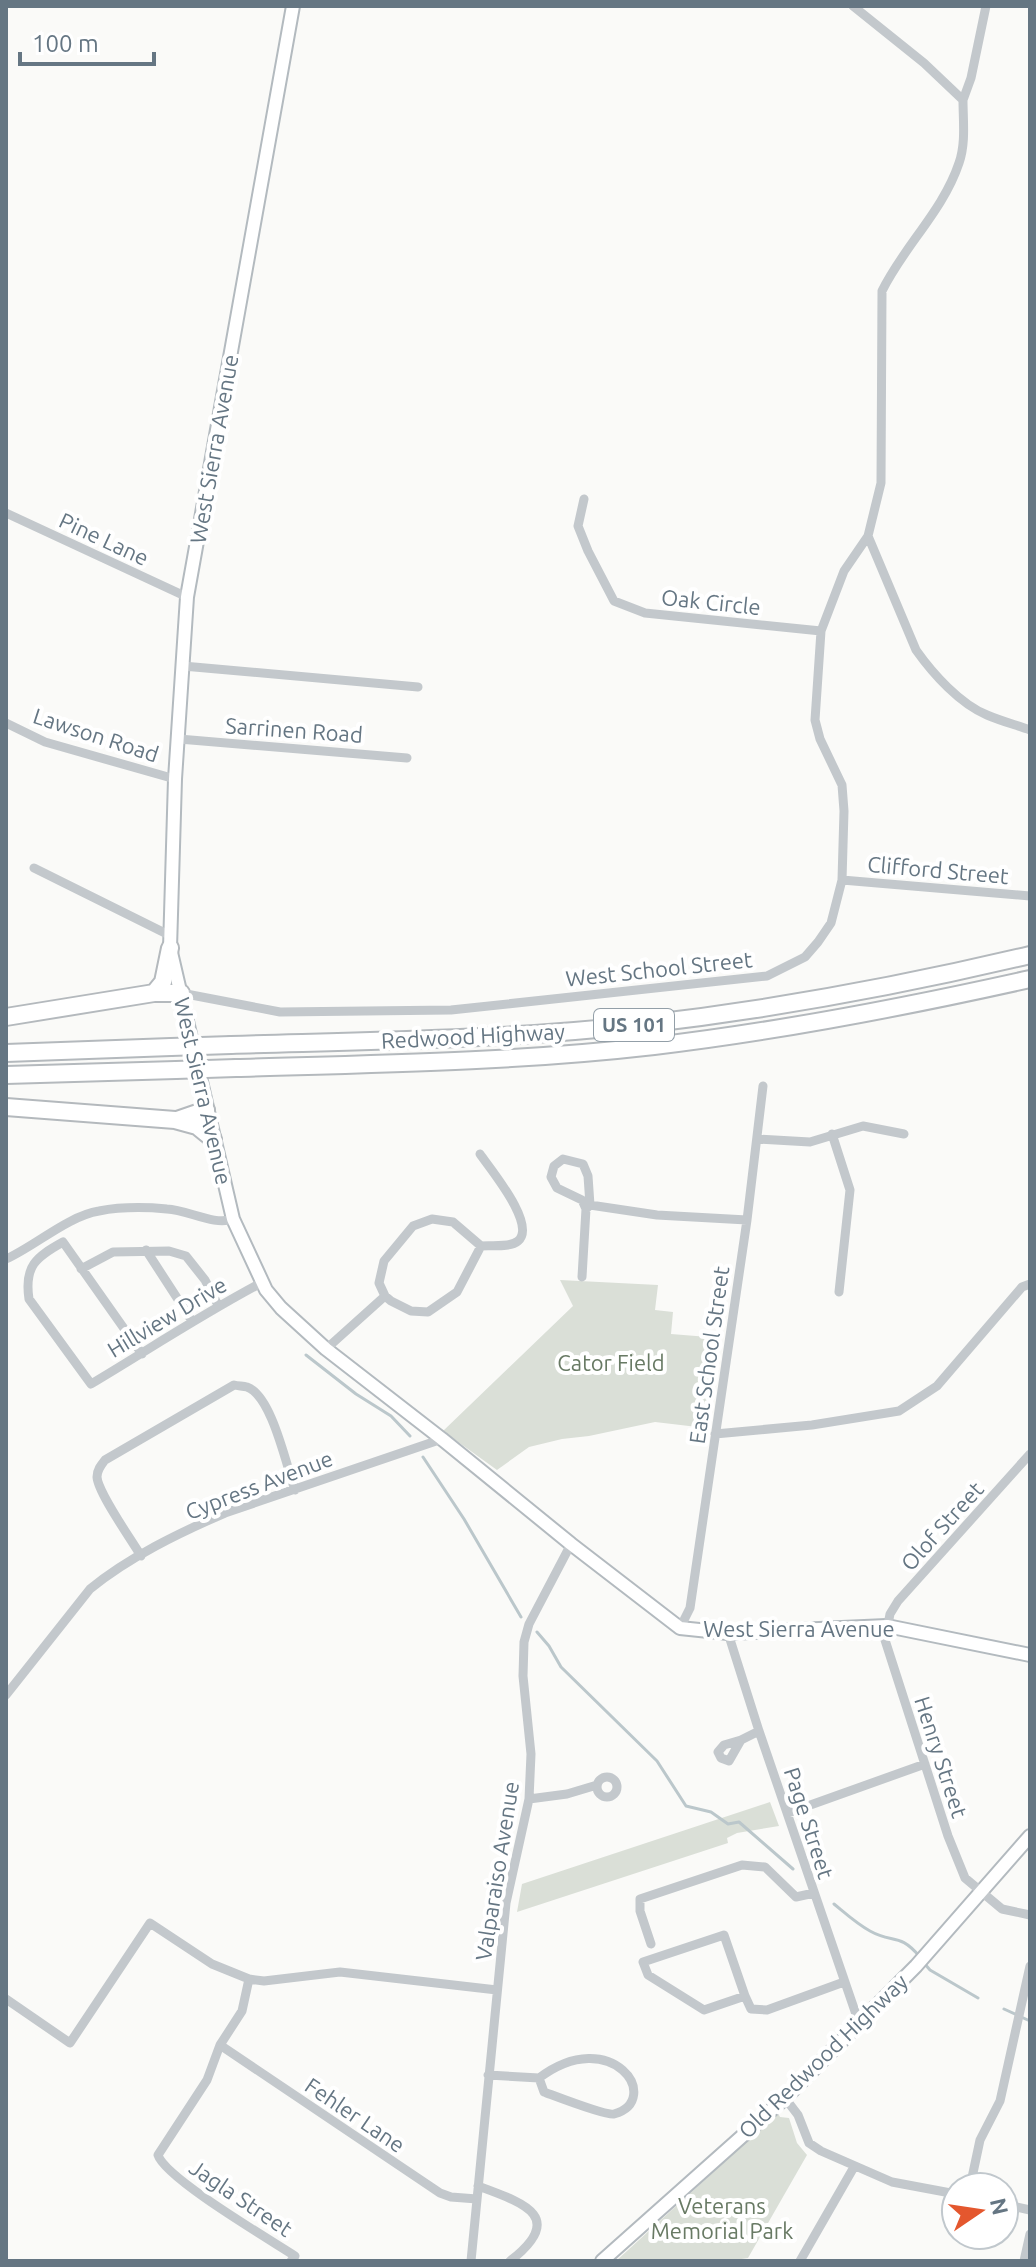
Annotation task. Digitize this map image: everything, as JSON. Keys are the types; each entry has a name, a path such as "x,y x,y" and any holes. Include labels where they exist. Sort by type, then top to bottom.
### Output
{"highway":[{"path":"154,993 163,982 169,941"},
{"name":"Redwood Highway","path":"6,1053 481,1037 636,1025 824,998 946,975 1030,955"},
{"name":"Redwood Highway","path":"6,1075 469,1061 652,1046 809,1025 1030,979"},
{"path":"6,1017 154,993 181,993"},
{"path":"6,1107 175,1120 197,1126 213,1139"},
{"path":"175,1120 206,1110"}],"main road":[{"name":"West Sierra Avenue","path":"293,6 187,597 175,779 169,941 233,1219 263,1282 281,1308 326,1349 680,1628 728,1633 887,1626 1030,1655"},
{"name":"Old Redwood Highway","path":"602,2261 785,2098 916,1966 1030,1836"}],"street":[{"path":"853,6 924,63 963,100"},
{"name":"West School Street","path":"181,993 280,1012 451,1010 767,976 805,957 818,942 831,923 842,880 844,811 842,785 820,739 815,720 821,631 844,571 868,536 881,483 882,291 948,188 960,161 964,139 963,100 971,78 986,6"},
{"name":"Oak Circle","path":"584,499 578,526 614,601 645,613 821,631"},
{"name":"Pine Lane","path":"6,513 187,597"},
{"path":"868,536 916,650 925,663 985,715 1030,730"},
{"path":"183,666 418,687"},
{"name":"Lawson Road","path":"6,723 45,742 175,779"},
{"name":"Sarrinen Road","path":"179,739 407,758"},
{"path":"34,868 169,941"},
{"name":"Clifford Street","path":"842,880 1030,896"},
{"name":"East School Street","path":"680,1628 690,1608 747,1220 763,1086"},
{"path":"757,1139 810,1142 863,1126 904,1134"},
{"path":"832,1134 850,1190 839,1292"},
{"path":"480,1154 521,1216 524,1231 518,1241 510,1245 481,1246 453,1222 432,1219 413,1226 384,1261 379,1283 385,1296 411,1311 428,1312 457,1292 481,1246"},
{"path":"582,1277 588,1207 588,1176 583,1164 563,1159 554,1166 551,1177 557,1188 582,1200 588,1207 747,1220"},
{"path":"6,1259 34,1246 76,1218 99,1211 159,1208 185,1211 220,1221 233,1219"},
{"name":"Hillview Drive","path":"81,1269 63,1242 41,1254 31,1266 27,1285 29,1299 91,1384 218,1305 263,1282"},
{"path":"146,1250 192,1321"},
{"path":"142,1354 81,1269 113,1252 169,1251 186,1256 205,1280 218,1305"},
{"path":"715,1434 812,1425 899,1411 937,1386 1022,1287 1030,1284"},
{"path":"326,1349 385,1296"},
{"path":"141,1556 102,1491 97,1478 99,1469 105,1460 234,1385 249,1387 261,1398 270,1415 295,1490"},
{"name":"Cypress Avenue","path":"6,1695 90,1589 106,1576 211,1519 442,1439"},
{"name":"Olof Street","path":"887,1626 898,1601 1030,1454"},
{"name":"Valparaiso Avenue","path":"471,2261 506,1903 529,1799 531,1754 523,1676 524,1642 529,1624 571,1544"},
{"name":"Henry Street","path":"887,1626 885,1640 891,1664 960,1867 965,1878 981,1891"},
{"name":"Page Street","path":"728,1633 859,2023"},
{"path":"741,1740 759,1731"},
{"path":"788,1813 925,1764"},
{"path":"529,1799 567,1794 597,1785"},
{"path":"651,1944 640,1911 640,1899 742,1865 765,1867 796,1897 814,1893"},
{"path":"981,1891 1002,1909 1030,1915"},
{"path":"6,1999 70,2043 150,1923 212,1964 249,1979 264,1981 340,1972 497,1990"},
{"path":"745,1996 704,2010 648,1975 643,1962 724,1935 751,2009 767,2010 844,1982"},
{"path":"973,2171 980,2140 1000,2101 1030,1966"},
{"path":"220,2045 242,2011 249,1979"},
{"name":"Fehler Lane","path":"220,2045 440,2193 477,2199"},
{"name":"Jagla Street","path":"220,2045 207,2080 158,2155 161,2163 181,2180 296,2259"},
{"path":"488,2075 539,2078 567,2064 595,2057 612,2061 623,2070 632,2082 634,2092 631,2102 623,2109 614,2114 603,2114 544,2092 539,2078"},
{"path":"785,2098 798,2115 809,2143 854,2167 892,2182 940,2191"},
{"path":"800,2261 854,2167"},
{"path":"478,2186 526,2207 539,2225 533,2240 510,2261"},
{"path":"1024,2261 1030,2234"}],"green space":[{"name":"Cator Field","path":"560,1280 658,1285 655,1310 673,1312 671,1334 721,1338 706,1428 655,1422 562,1439 529,1447 497,1470 443,1431 573,1306"},
{"path":"770,1802 779,1826 737,1833 727,1838 728,1843 517,1912 522,1884"},
{"name":"Veterans Memorial Park","path":"778,2113 780,2117 789,2118 797,2143 807,2155 748,2258 729,2261 616,2261"}],"waterway":[{"path":"306,1355 356,1394 391,1416 410,1436"},
{"path":"423,1457 464,1519 521,1617"},
{"path":"537,1632 561,1667 657,1761 686,1806 711,1812 728,1824 739,1822 793,1869"},
{"path":"834,1904 865,1928 907,1944 920,1957"},
{"path":"924,1963 930,1970 978,1998"},
{"path":"1004,2009 1030,2021"}]}
